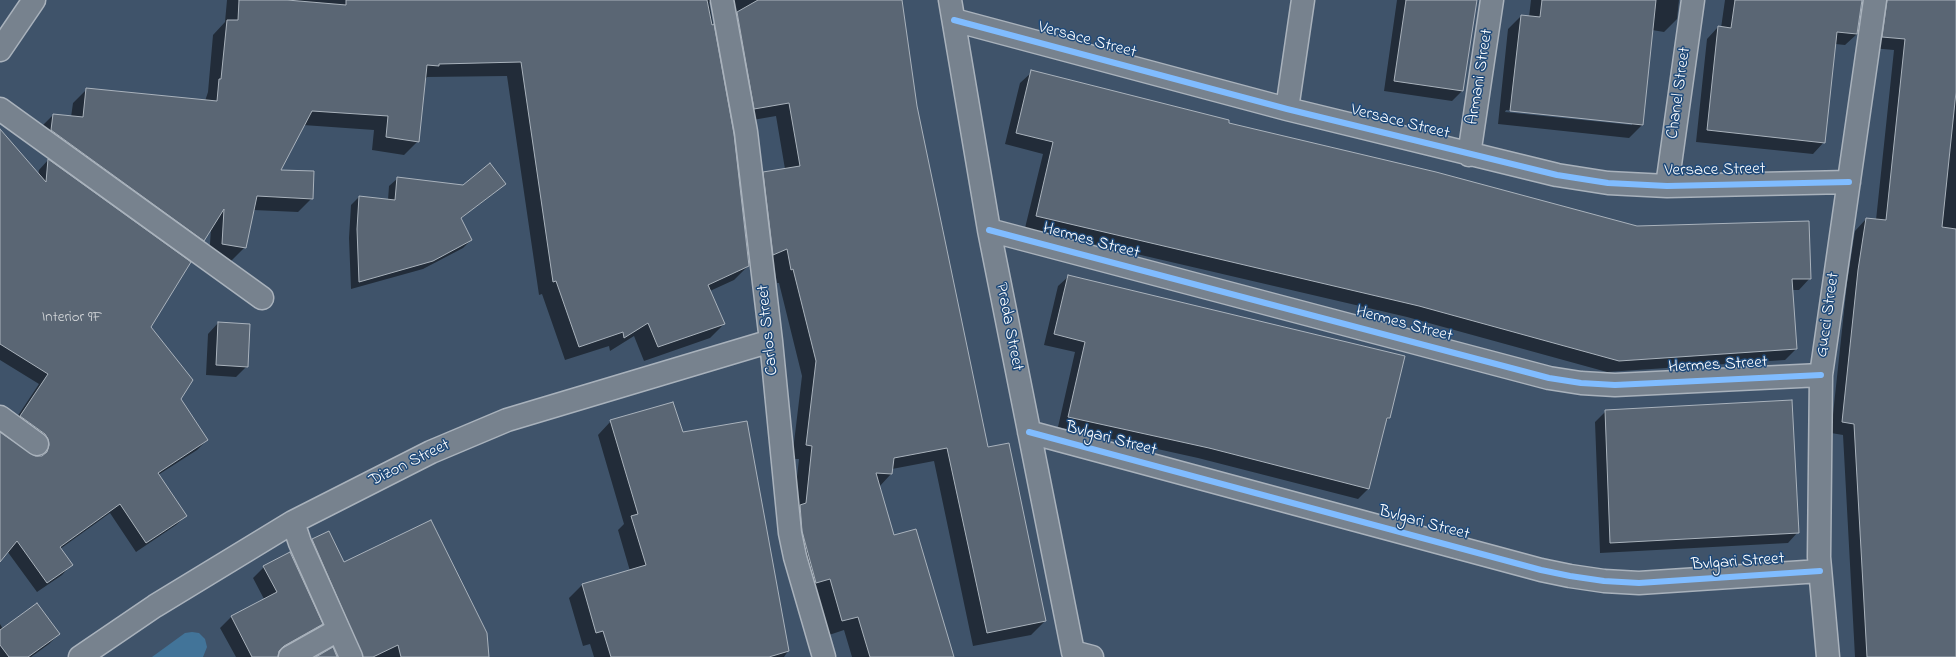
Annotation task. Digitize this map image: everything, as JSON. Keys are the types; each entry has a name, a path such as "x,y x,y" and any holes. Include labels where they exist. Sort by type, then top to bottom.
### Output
{"street":[{"path":"0,50 34,0"},
{"name":"Carlos Street","path":"722,0 746,132 771,341 790,533 795,557 824,657"},
{"path":"1287,109 1303,0"},
{"name":"Armani Street","path":"1469,154 1492,0"},
{"name":"Chanel Street","path":"1667,186 1692,0"},
{"name":"Gucci Street","path":"1828,657 1820,571 1821,375 1875,0"},
{"name":"Versace Street","path":"952,10 1287,109 1557,175 1608,183 1667,186 1849,182"},
{"name":"Prada Street","path":"952,10 989,230 1029,432 1082,654"},
{"path":"0,109 262,298"},
{"name":"Hermes Street","path":"989,230 1565,380 1615,385 1821,375"},
{"name":"Dizon Street","path":"80,657 155,606 293,522 431,452 507,420 771,341"},
{"path":"0,417 37,444"},
{"name":"Bvlgari Street","path":"1029,432 1541,570 1570,576 1604,581 1639,583 1820,571"},
{"path":"293,522 300,544 350,657"},
{"path":"290,657 338,630"}],"water":[{"path":"185,633 199,633 205,639 207,647 203,657 152,657"}],"building":[{"path":"239,0 287,0 346,5 346,0 707,0 712,25 714,24 734,134 749,266 708,285 725,324 658,347 648,323 624,338 623,332 579,347 556,281 553,282 521,62 439,64 439,66 427,65 419,142 386,137 388,116 312,111 281,170 314,171 313,199 257,196 246,248 222,244 224,209 204,241 51,130 53,114 83,117 86,88 217,101 219,79 221,79 227,20 238,20"},
{"path":"758,0 902,0 917,106 988,447 1009,443 1046,621 987,633 947,448 894,458 892,474 876,473 894,535 916,529 954,657 870,657 858,617 842,621 830,579 816,583 802,531 800,505 806,503 812,446 806,445 816,361 793,269 791,270 787,249 773,255 763,172 800,166 789,103 754,109 737,12"},
{"path":"1406,0 1477,0 1463,91 1394,81"},
{"path":"1542,0 1656,0 1643,125 1510,111 1521,15 1540,17"},
{"path":"1735,0 1862,0 1857,34 1837,32 1825,143 1707,130 1718,26 1731,28"},
{"path":"1887,0 1956,0 1956,92 1942,227 1956,229 1956,657 1867,657 1854,424 1842,422 1858,270 1866,218 1886,220 1905,39 1882,37"},
{"path":"1031,70 1229,120 1229,123 1436,172 1637,226 1809,221 1811,279 1792,279 1797,349 1619,361 1419,306 1036,216 1053,142 1016,133"},
{"path":"0,129 46,182 48,159 191,262 151,327 193,380 181,399 208,440 158,473 187,516 146,543 120,504 60,547 73,565 47,583 17,541 0,562 0,432 35,456 42,456 47,452 49,445 45,434 20,416 48,374 0,344"},
{"path":"490,163 506,184 461,218 472,240 433,261 359,282 357,229 359,196 395,200 397,177 463,185"},
{"path":"1068,275 1405,356 1390,418 1387,418 1369,489 1209,448 1068,417 1085,342 1054,334"},
{"path":"218,322 250,324 248,367 216,365"},
{"path":"1792,400 1799,533 1610,543 1605,410"},
{"path":"673,402 683,432 747,421 789,651 769,657 611,657 603,631 596,633 582,584 646,565 631,516 638,514 610,420"},
{"path":"431,520 487,633 489,657 401,657 398,645 373,657 363,657 312,539 329,531 344,562"},
{"path":"290,552 323,624 284,646 279,651 278,657 252,657 231,616 277,592 263,566"},
{"path":"37,603 60,634 28,657 9,657 0,645 0,630"},
{"path":"333,647 337,657 316,657"}],"cycle path":[{"path":"954,20 1287,109 1557,175 1608,183 1667,186 1849,182"},
{"path":"989,230 1549,378 1581,383 1615,385 1821,375"},
{"path":"1029,432 1541,570 1570,576 1604,581 1639,583 1820,571"}]}
